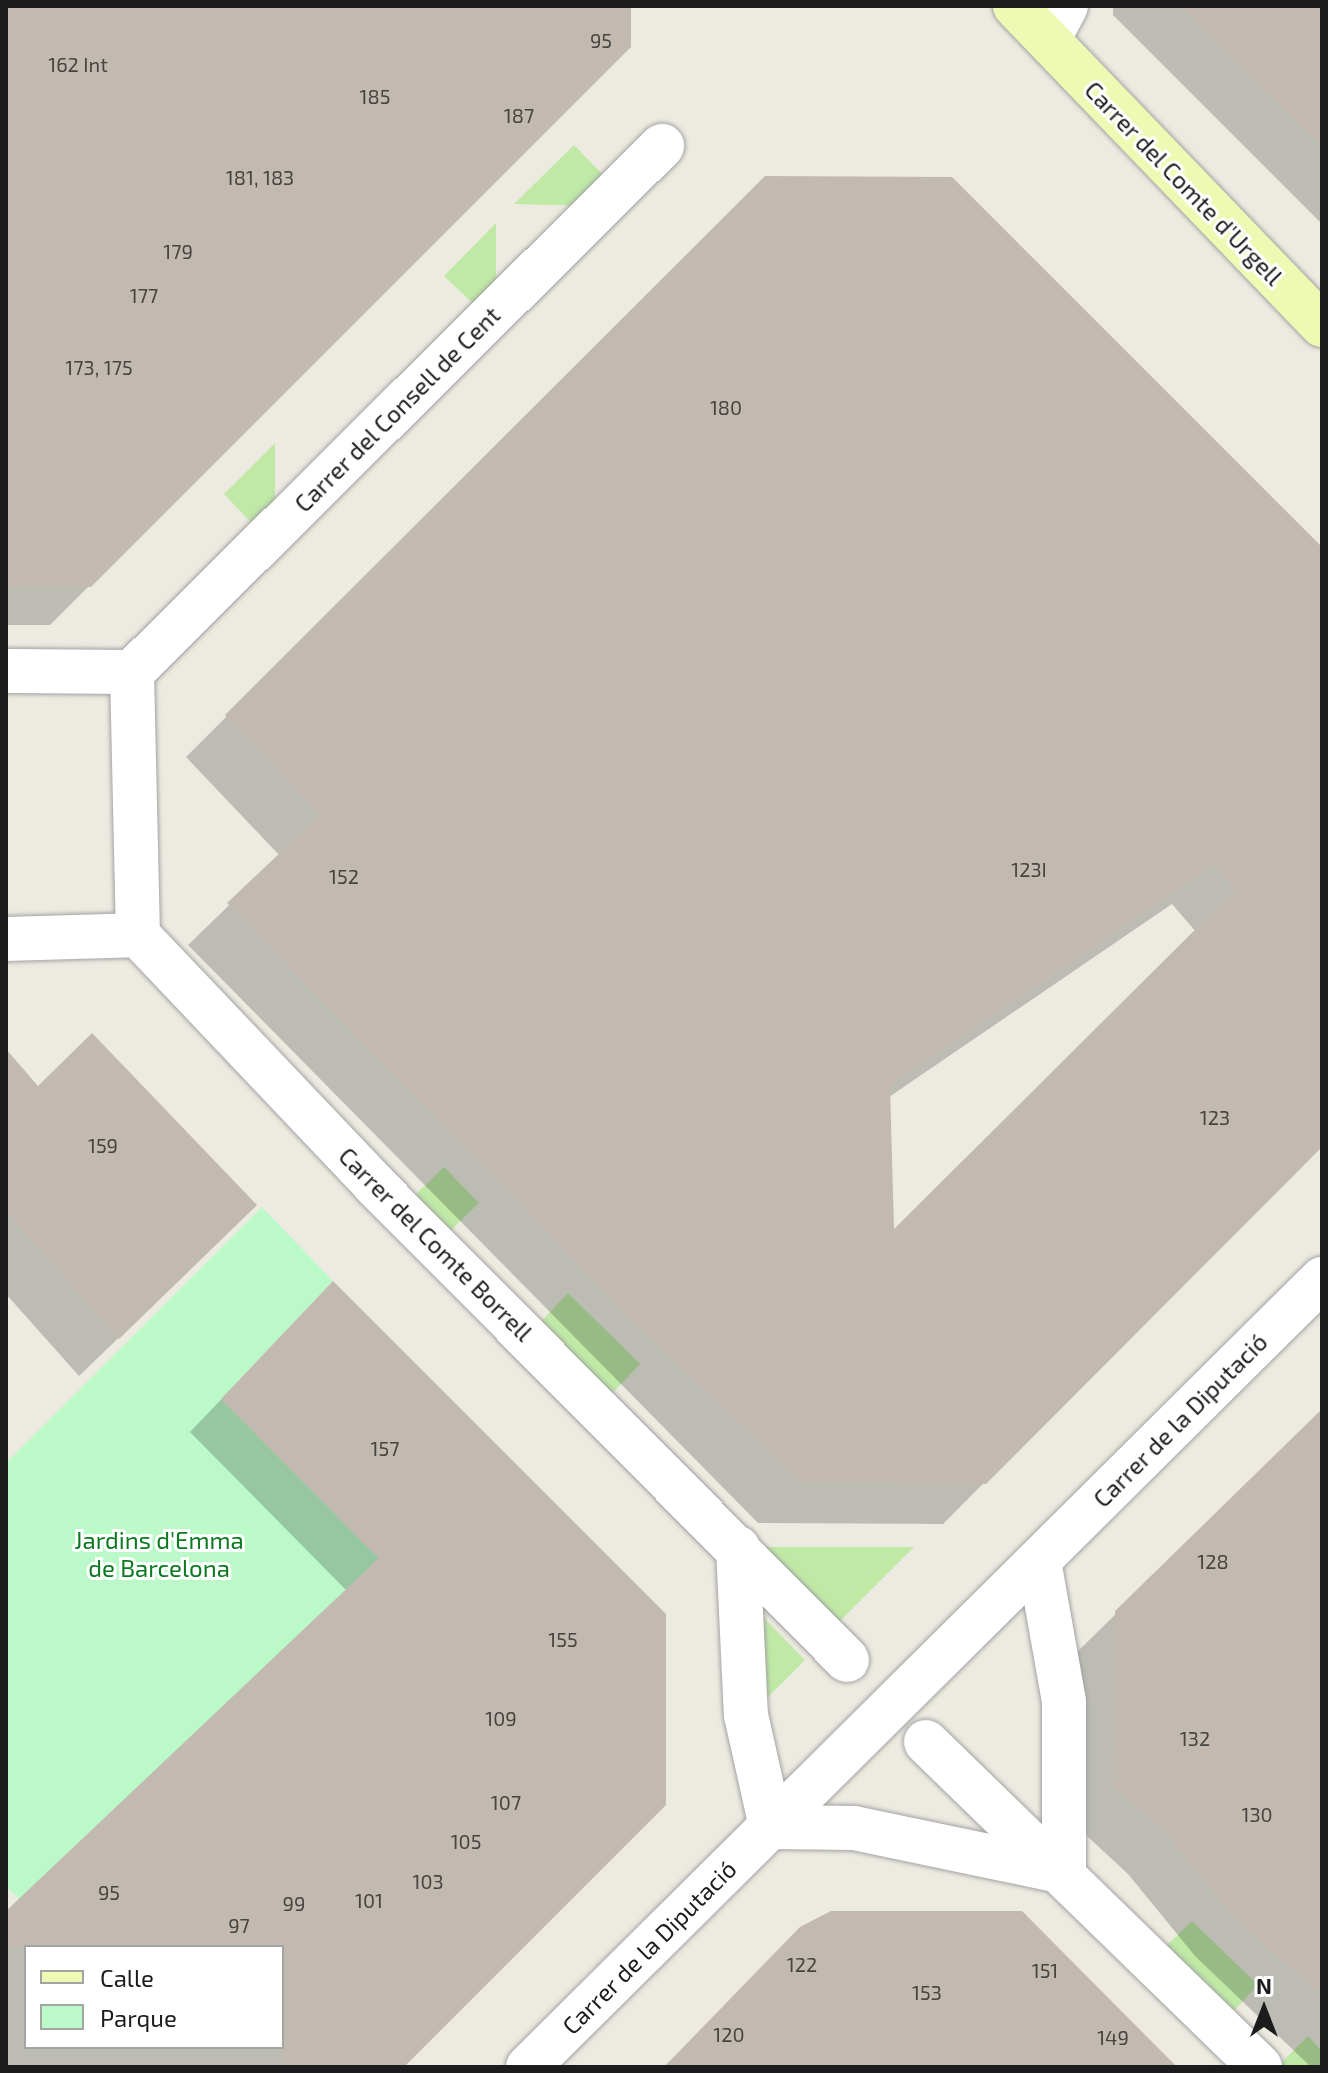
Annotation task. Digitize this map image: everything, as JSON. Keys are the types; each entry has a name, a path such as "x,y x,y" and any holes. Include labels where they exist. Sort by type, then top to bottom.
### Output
{"main road":[{"name":"Carrer del Comte d'Urgell","path":"1015,6 1057,23 1322,325"}],"street":[{"name":"Carrer del Consell de Cent","path":"132,672 662,146"},
{"path":"6,939 138,935 132,672 24,671"},
{"name":"Carrer del Comte Borrell","path":"138,935 374,1184 847,1660"},
{"name":"Carrer de la Diputació","path":"528,2067 1322,1279"},
{"path":"738,1548 746,1715 771,1827 854,1828 1064,1872"},
{"path":"1039,1561 1064,1702 1064,1872"},
{"path":"926,1742 1064,1872 1260,2067"}],"green space":[{"path":"574,145 612,184 592,206 514,204"},
{"path":"496,223 496,301 483,313 444,276"},
{"path":"275,443 275,521 260,532 224,494"},
{"path":"444,1167 479,1203 446,1235 410,1200"},
{"name":"Jardins d'Emma de Barcelona","path":"262,1207 333,1281 221,1399 379,1559 19,1899 6,1886 6,1463"},
{"path":"568,1293 640,1364 608,1398 536,1327"},
{"path":"759,1547 914,1547 836,1625"},
{"path":"756,1610 805,1660 755,1710"},
{"path":"1192,1921 1258,1985 1226,2019 1159,1953"},
{"path":"1308,2036 1322,2051 1322,2067 1277,2067"}],"building":[{"path":"6,6 631,6 631,47 91,587 6,587"},
{"path":"1181,6 1322,6 1322,145 1228,56"},
{"path":"765,176 952,177 1322,547 1322,1147 986,1484 800,1483 631,1319 227,903 320,815 225,715","holes":["1214,865 1235,890 894,1229 890,1085"]},
{"path":"92,1033 257,1205 119,1339 6,1211 6,1049 38,1086"},
{"path":"333,1281 666,1614 666,1805 404,2067 282,2067 284,1945 6,1947 6,1911 379,1558 221,1399"},
{"path":"1322,1409 1322,1995 1234,1918 1167,1835 1113,1785 1115,1611"},
{"path":"831,1911 1022,1911 1177,2067 664,2067 800,1927"}]}
